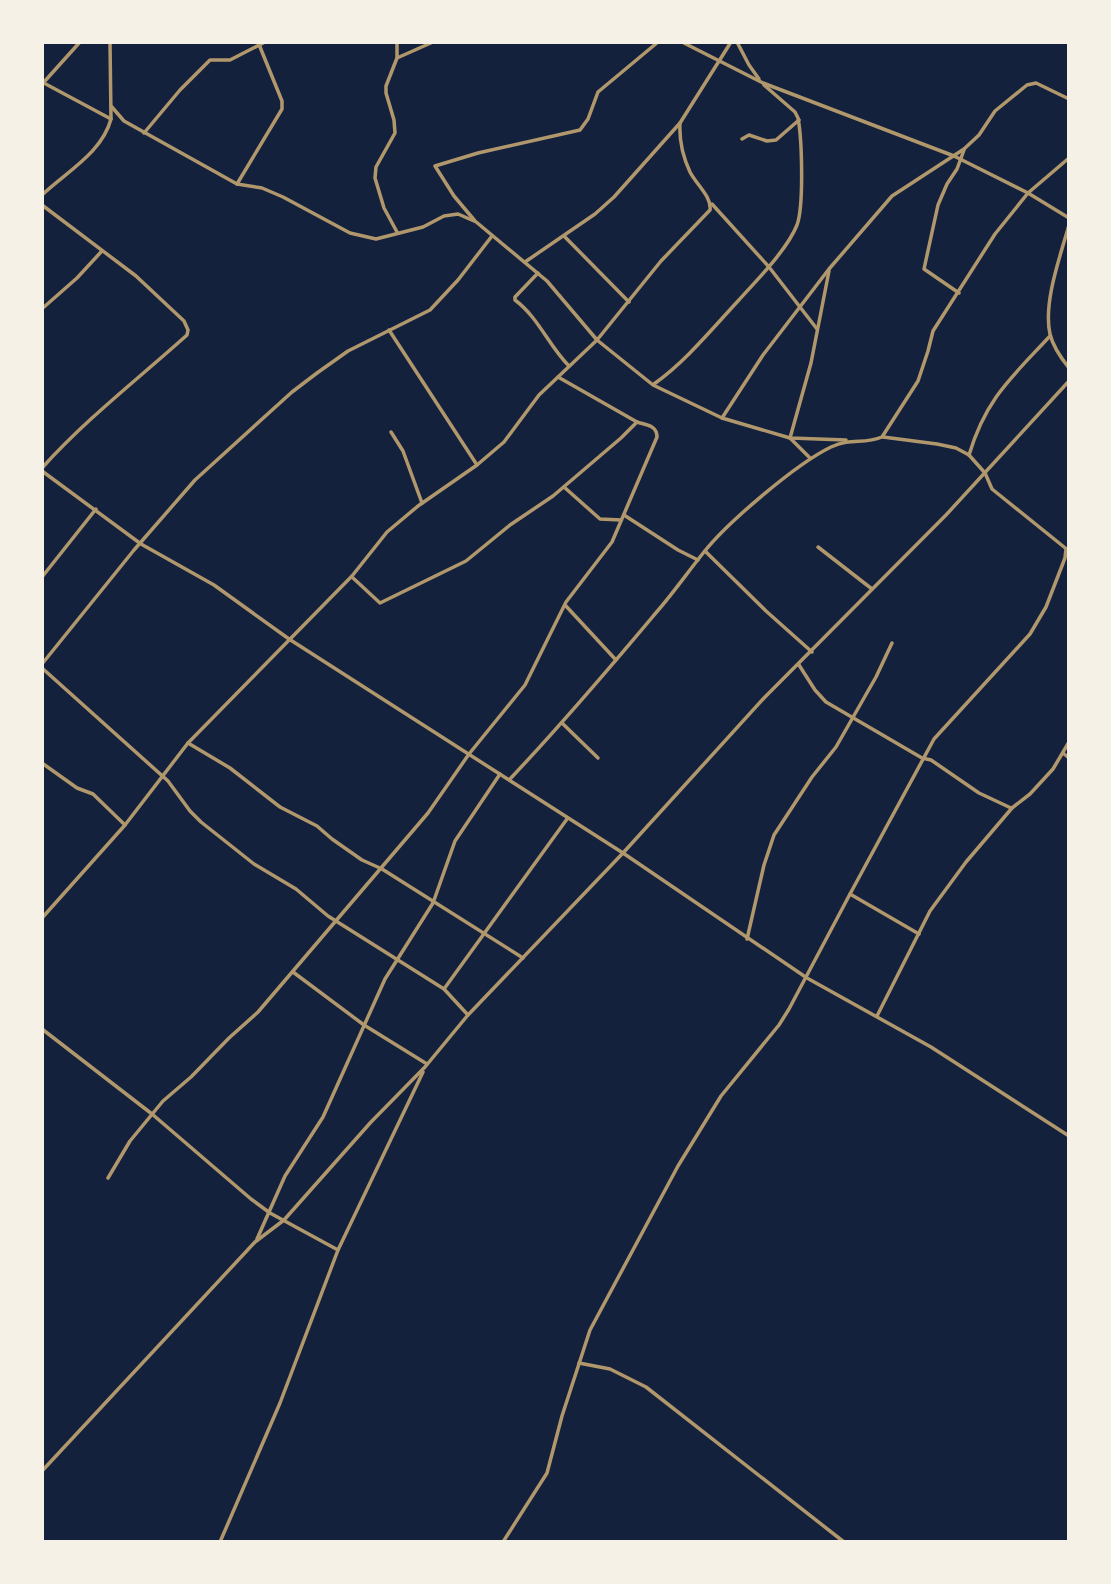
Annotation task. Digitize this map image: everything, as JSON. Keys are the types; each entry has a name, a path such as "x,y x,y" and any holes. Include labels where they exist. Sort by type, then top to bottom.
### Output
{"street":[{"path":"80,42 42,83 111,118"},
{"path":"42,195 92,151 104,136 111,118 110,42"},
{"path":"144,132 210,60 230,60 265,42"},
{"path":"397,42 397,58 386,86 395,133 376,167 375,178 384,208 397,232"},
{"path":"397,58 433,42"},
{"path":"503,1542 547,1473 590,1330 678,1166 721,1096 779,1025 807,978 922,758 947,722 1030,634 1050,598 1068,550 992,489 985,473 969,455 956,448 882,437 872,441 790,438 722,418 653,385 597,340 538,273 475,221 454,196 435,166 478,153 580,130 588,119 598,92 658,42"},
{"path":"682,42 763,83 954,156 1028,193 1069,218"},
{"path":"525,262 596,214 614,197 680,123 731,42"},
{"path":"653,385 670,373 769,267 798,223 801,179 799,120 795,112 763,83 748,65 737,42"},
{"path":"237,184 282,109 279,94 259,44"},
{"path":"722,418 763,355 829,269 892,196 964,149 979,135 995,111 1027,85 1036,83 1069,99"},
{"path":"111,106 124,121 237,184 262,188 283,197 350,233 376,239 423,227 444,216 458,214 475,221"},
{"path":"742,139 749,135 766,141 776,139 799,120"},
{"path":"680,123 681,148 690,172 710,203 769,267 817,329"},
{"path":"959,293 923,269 938,205 964,149"},
{"path":"882,437 910,396 925,361 933,331 995,234 1028,193 1069,158"},
{"path":"42,918 125,825 188,743 352,576 387,532 504,442 539,395 597,340 661,261 710,210 710,203"},
{"path":"42,205 136,276 187,324 188,330 187,335 66,441 42,469 141,544 214,585 289,639 623,853 807,978 953,1060 1069,1136"},
{"path":"1069,225 1047,313 1056,351 1069,368"},
{"path":"468,1015 444,989 328,916 296,889 254,864 201,822 162,776 42,666 134,550 195,480 292,392 348,351 430,310 458,280 492,236"},
{"path":"564,236 629,302"},
{"path":"42,305 44,307 77,278 101,251"},
{"path":"790,438 829,269"},
{"path":"538,273 515,300 526,308 557,354 569,366"},
{"path":"389,330 477,465"},
{"path":"969,455 977,427 992,401 1012,375 1051,336"},
{"path":"108,1178 130,1141 163,1101 258,1012 428,813 469,754 525,685 565,605 612,542 657,437 656,430 558,377"},
{"path":"42,1471 255,1242 284,1220 371,1122 426,1066 468,1015 623,853 764,698 985,473 1069,381"},
{"path":"352,576 377,600 383,602 466,561 504,529 564,487 637,422"},
{"path":"391,432 403,451 422,503"},
{"path":"790,438 811,459"},
{"path":"509,780 616,660 705,551 766,493 811,459 847,440"},
{"path":"564,487 600,519 623,517 698,560"},
{"path":"42,577 96,509"},
{"path":"818,547 872,590"},
{"path":"705,551 765,611 812,652"},
{"path":"565,605 616,660"},
{"path":"747,939 764,865 774,835 812,777 836,747 892,643"},
{"path":"799,665 820,696 931,761 979,793 1012,808"},
{"path":"562,723 598,758"},
{"path":"877,1017 930,911 948,885 1012,808 1038,785 1069,742"},
{"path":"188,743 230,768 281,807 317,825 362,860 382,869 523,958"},
{"path":"1063,753 1069,758"},
{"path":"42,763 77,788 93,794 125,825"},
{"path":"255,1242 285,1176 323,1117 386,979 433,903 455,841 500,774"},
{"path":"444,989 567,819"},
{"path":"850,894 919,934"},
{"path":"293,972 364,1025 426,1066"},
{"path":"42,1029 152,1114 270,1213 338,1250"},
{"path":"220,1542 280,1402 338,1250 426,1066"},
{"path":"579,1363 610,1369 646,1387 844,1542"}]}
